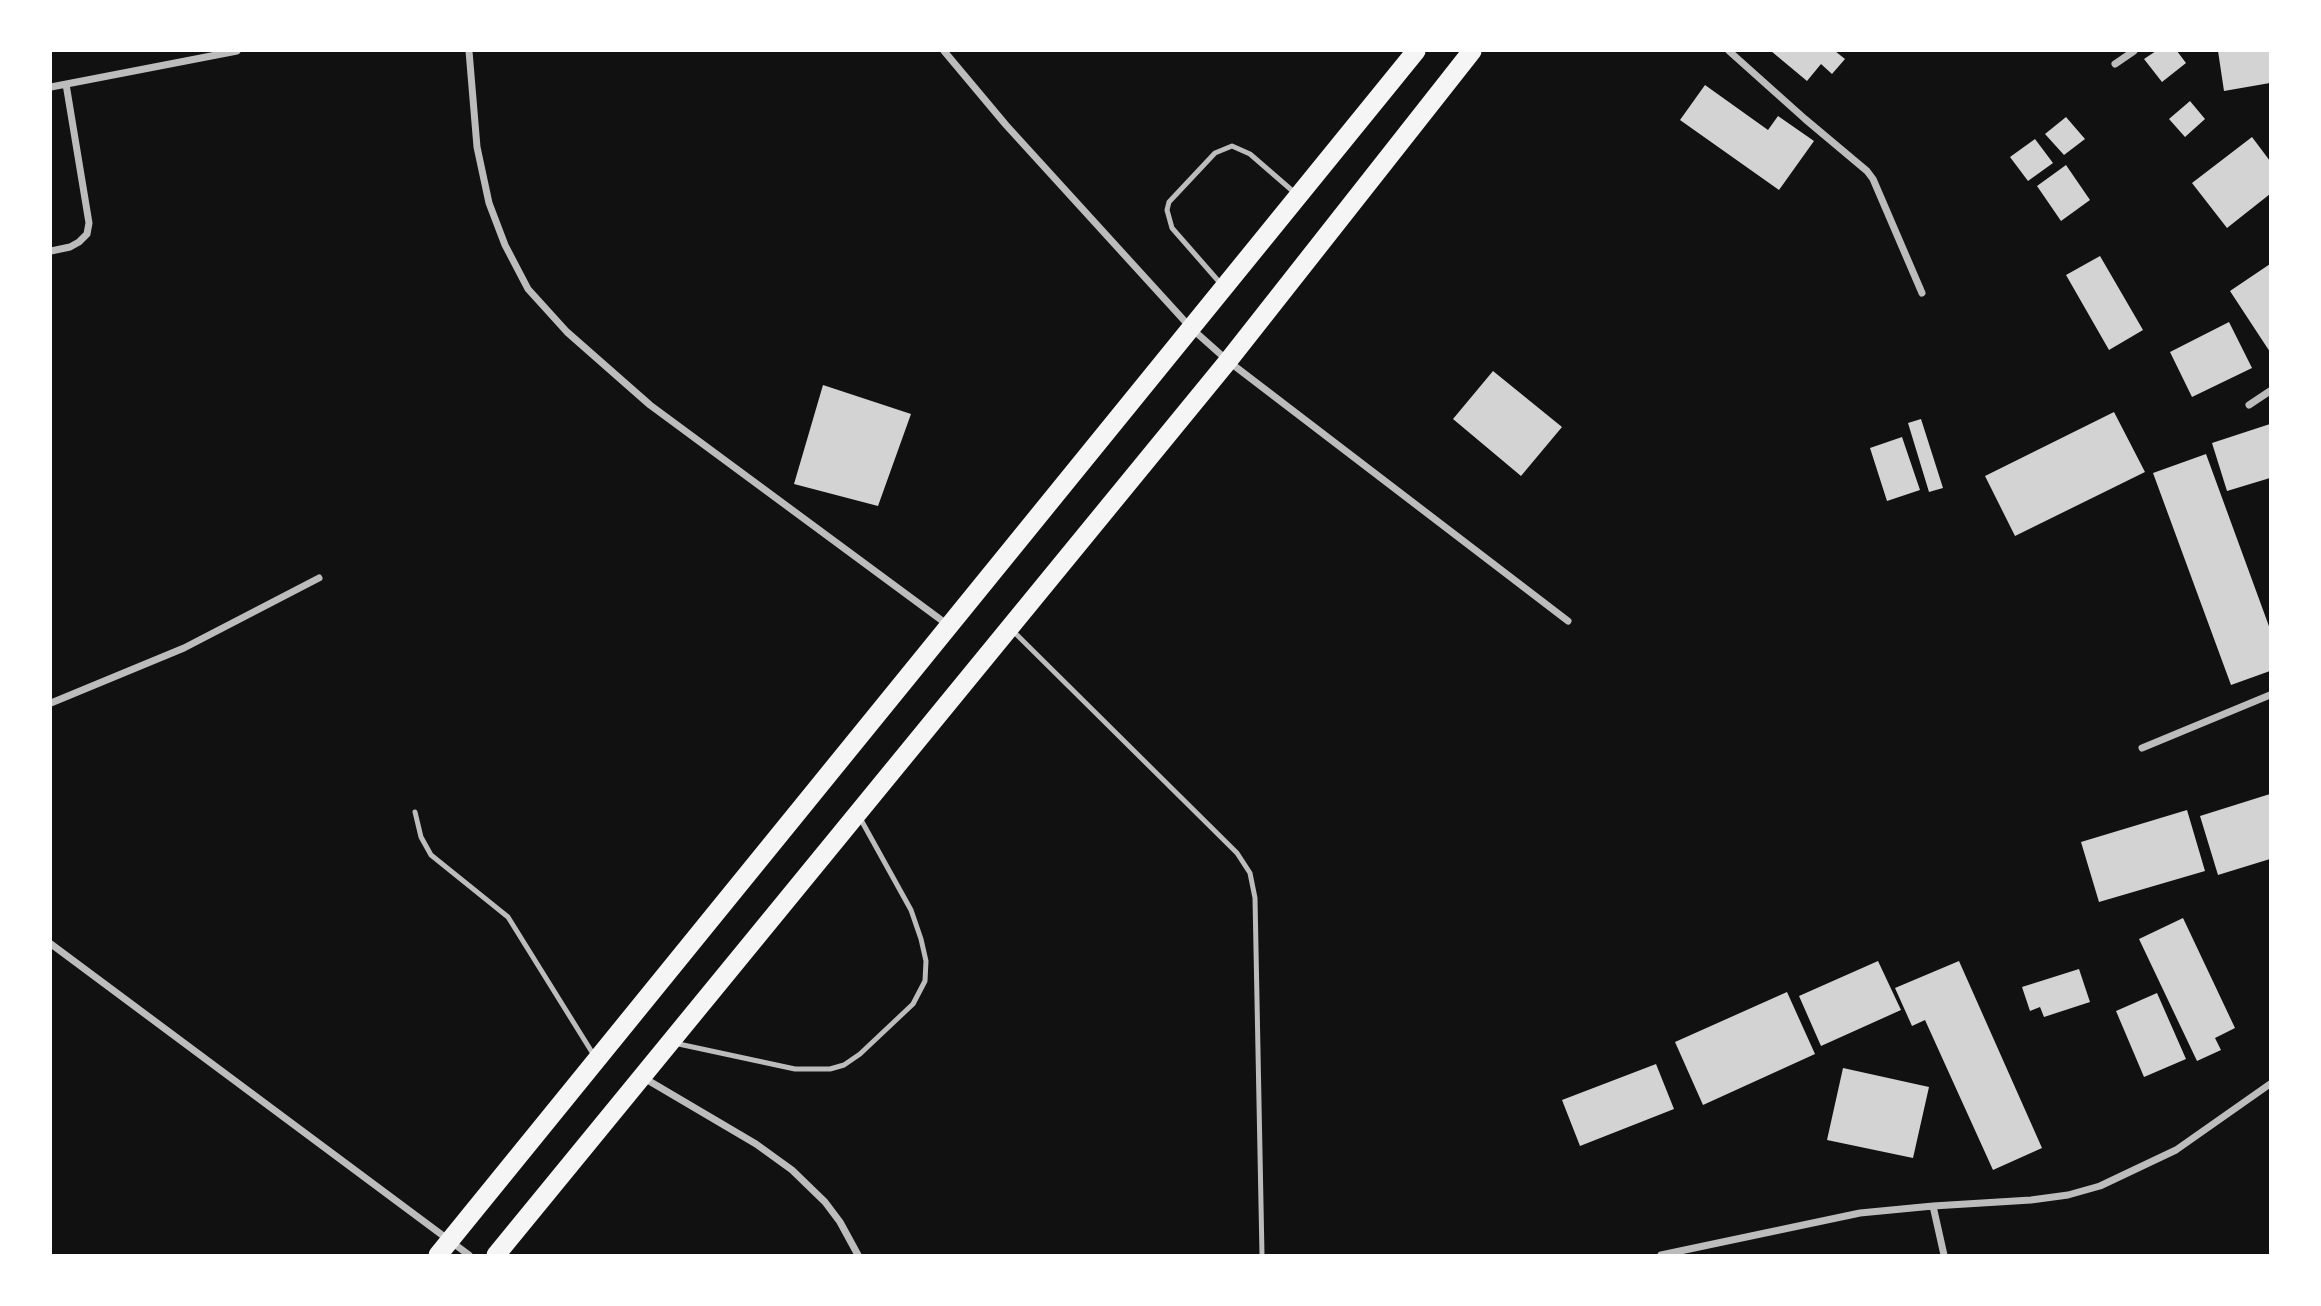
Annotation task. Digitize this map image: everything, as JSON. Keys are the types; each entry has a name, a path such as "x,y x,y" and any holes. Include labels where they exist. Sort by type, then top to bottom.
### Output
{"highway":[{"path":"444,1249 1416,51"},
{"path":"496,1255 1228,361 1472,51"}],"street":[{"path":"51,87 237,51"},
{"path":"469,51 477,147 489,203 505,245 528,289 567,332 650,405 949,625"},
{"path":"944,51 1006,125 1191,328 1228,361 1568,621"},
{"path":"1729,51 1805,120 1867,171 1873,179 1922,293"},
{"path":"2115,64 2134,51"},
{"path":"51,251 79,243 87,234 89,223 66,84"},
{"path":"2249,405 2270,391"},
{"path":"51,703 184,648 319,578"},
{"path":"2142,748 2270,695"},
{"path":"51,944 444,1249 469,1255"},
{"path":"643,1077 756,1144 792,1170 833,1212 858,1255"},
{"path":"1661,1255 1860,1213 2068,1195 2100,1186 2176,1150 2270,1084"},
{"path":"1933,1206 1944,1255"}],"lane":[{"path":"1223,286 1172,228 1167,210 1169,202 1215,153 1232,146 1250,154 1298,196"},
{"path":"1010,628 1237,853 1250,873 1255,898 1262,1255"},
{"path":"415,812 421,837 431,855 508,917 597,1060"},
{"path":"671,1042 795,1069 830,1069 844,1065 860,1055 913,1004 925,981 926,961 921,939 911,911 858,814"}],"building":[{"path":"1771,51 1835,51 1845,59 1832,74 1821,64 1807,81"},
{"path":"2156,51 2177,51 2186,63 2162,82 2144,59"},
{"path":"2218,51 2270,51 2270,83 2224,91"},
{"path":"1705,85 1768,130 1778,116 1814,141 1779,190 1680,120"},
{"path":"2190,101 2205,119 2185,137 2169,119"},
{"path":"2066,117 2085,139 2064,155 2045,134"},
{"path":"2252,137 2270,161 2270,194 2227,228 2192,183"},
{"path":"2035,139 2053,163 2028,181 2010,157"},
{"path":"2066,165 2090,200 2061,221 2037,186"},
{"path":"2100,256 2143,330 2109,350 2066,275"},
{"path":"2270,264 2270,352 2230,291"},
{"path":"2229,322 2252,368 2192,397 2170,352"},
{"path":"1493,371 1562,427 1521,476 1453,419"},
{"path":"823,385 911,414 878,506 794,484"},
{"path":"2114,412 2145,472 2015,536 1985,476"},
{"path":"1921,419 1943,488 1929,492 1908,423"},
{"path":"2270,424 2270,478 2227,491 2212,443"},
{"path":"1902,437 1920,490 1887,501 1870,448"},
{"path":"2206,454 2270,629 2270,671 2231,685 2153,473"},
{"path":"2270,794 2270,859 2218,875 2200,816"},
{"path":"2187,810 2205,871 2099,902 2081,842"},
{"path":"2183,918 2235,1028 2215,1038 2221,1050 2197,1061 2139,939"},
{"path":"1878,961 1901,1010 1821,1046 1799,996"},
{"path":"1959,961 2042,1148 1993,1170 1925,1020 1912,1026 1895,988"},
{"path":"2079,969 2090,1002 2044,1017 2040,1007 2030,1011 2022,987"},
{"path":"1787,992 1815,1054 1703,1105 1675,1042"},
{"path":"2157,993 2186,1059 2144,1077 2116,1011"},
{"path":"1656,1064 1674,1109 1580,1146 1562,1100"},
{"path":"1843,1068 1929,1087 1913,1158 1827,1140"}]}
